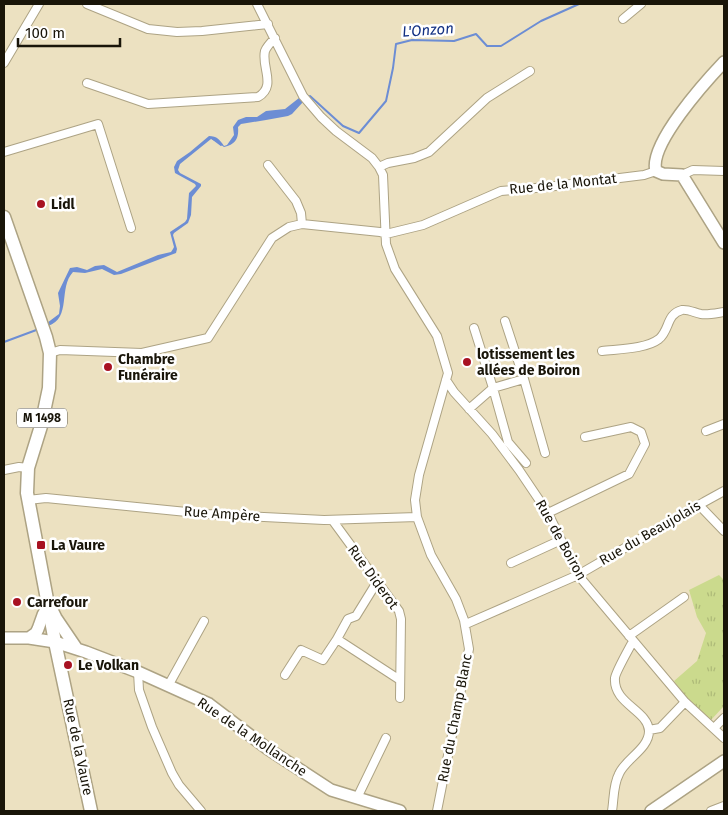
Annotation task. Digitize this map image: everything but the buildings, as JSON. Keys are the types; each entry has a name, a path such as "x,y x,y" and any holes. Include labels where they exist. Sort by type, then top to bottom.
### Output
{"main road":[{"path":"724,62 676,120 660,145 655,166 656,171 662,174 682,174 724,243"},
{"name":"M 1498","path":"4,217 50,353 49,388 41,426 28,468 27,493 59,660"},
{"path":"48,603 38,629 31,639 59,660"},
{"path":"48,603 77,649"},
{"name":"Rue de la Mollanche","path":"4,638 55,642 138,672 209,704 268,749 331,790 400,811"},
{"name":"Rue de la Vaure","path":"59,660 91,811"},
{"path":"651,811 724,761"}],"street":[{"path":"4,63 39,4"},
{"path":"87,4 148,29 177,32 202,31 268,24"},
{"path":"257,4 303,96 321,118 372,158 379,167 429,152 487,98 530,71"},
{"path":"623,19 641,4"},
{"path":"87,83 148,104 258,97 264,93 267,87 264,56 266,49 275,38"},
{"path":"4,152 98,124 130,228"},
{"path":"268,165 296,201 301,213 302,224"},
{"name":"Rue du Champ Blanc","path":"379,167 382,175 386,244 395,269 437,336 448,373 415,500 418,518 431,555 456,599 466,624 469,649 437,811"},
{"path":"682,174 693,170 724,171"},
{"name":"Rue de la Montat","path":"386,234 423,225 502,191 644,175 656,171"},
{"path":"50,353 60,350 142,353 208,338 272,238 288,227 302,224 386,234"},
{"path":"602,351 647,345 659,339 666,330 669,319 675,313 684,309 702,314 724,312"},
{"path":"505,321 545,453"},
{"path":"474,328 508,442 526,463"},
{"path":"469,409 493,388 524,379"},
{"name":"Rue de Boiron","path":"446,380 454,392 492,434 519,470 548,513 578,575 685,702 724,738"},
{"path":"706,431 724,424"},
{"path":"548,513 629,474 645,444 641,432 632,427 585,437"},
{"path":"4,470 19,467 28,468"},
{"name":"Rue du Beaujolais","path":"466,624 578,575 724,491"},
{"name":"Rue Ampère","path":"28,500 46,498 207,514 333,520 418,518"},
{"path":"698,505 724,531"},
{"name":"Rue Diderot","path":"333,520 399,611 401,619 400,698"},
{"path":"511,563 561,540"},
{"path":"285,675 301,650 323,660 348,619 356,616 378,582"},
{"path":"612,811 616,782 620,772 646,742 649,730 644,717 628,704 618,692 615,678 631,638 684,597"},
{"path":"168,686 204,621"},
{"path":"337,639 400,680"},
{"path":"138,672 139,690 152,727 172,773 201,811"},
{"path":"649,730 660,728 685,702"},
{"path":"714,728 724,718"},
{"path":"357,798 386,738"},
{"path":"711,811 724,806"}],"green space":[{"path":"719,575 724,580 724,706 711,720 686,697 674,681 697,661 706,633 697,617 689,590"}],"water":[{"path":"299,98 303,102 292,114 241,124 238,127 237,137 231,144 224,147 211,139 180,164 178,170 180,173 201,184 201,186 192,197 191,215 188,223 173,235 177,249 176,253 121,274 114,275 102,269 85,273 73,272 66,286 63,310 55,322 48,326 47,323 59,314 58,293 70,268 77,267 87,270 95,266 104,265 117,272 158,255 171,252 174,247 170,232 187,219 189,193 196,186 175,173 174,167 177,161 209,136 218,139 224,146 227,145 234,135 233,127 238,120 246,117 257,117 266,111 285,109"}],"waterway":[{"name":"L'Onzon","path":"310,96 343,126 359,133 386,101 396,44 412,40 454,41 476,34 487,46 501,46 541,21 579,4"},
{"name":"L'Onzon","path":"213,139 221,145"},
{"name":"L'Onzon","path":"4,342 39,329"}],"place":[{"name":"Lidl","path":"41,204"},
{"name":"lotissement les allées de Boiron","path":"467,362"},
{"name":"Chambre Funéraire","path":"108,367"},
{"name":"La Vaure","path":"41,545"},
{"name":"Carrefour","path":"17,602"},
{"name":"Le Volkan","path":"68,665"}]}
